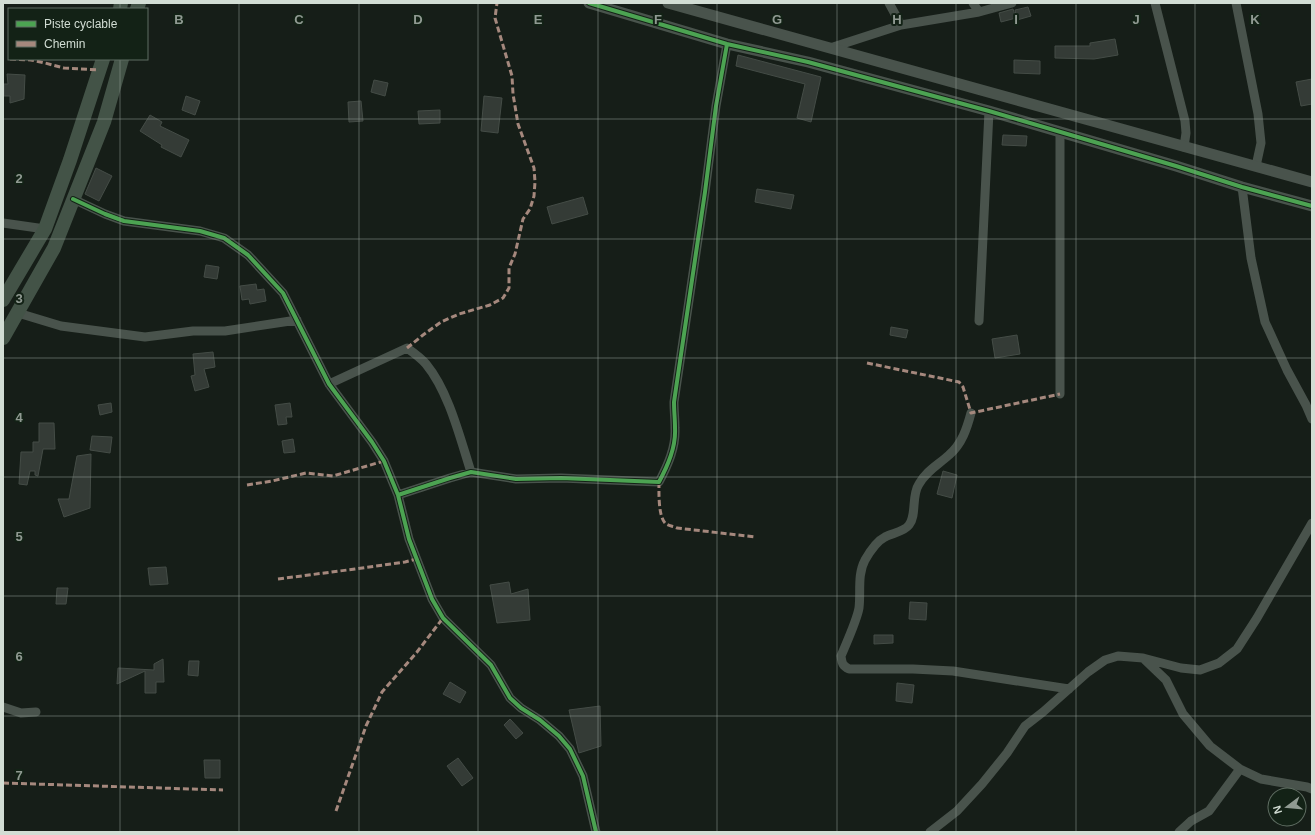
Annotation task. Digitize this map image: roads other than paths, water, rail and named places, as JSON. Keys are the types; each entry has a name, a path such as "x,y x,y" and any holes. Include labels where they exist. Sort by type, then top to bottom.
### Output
{"main road":[{"path":"3,300 45,229 70,160 103,60"},
{"path":"3,338 54,248 104,122 122,60"}],"street":[{"path":"589,3 727,44 808,62 989,111 1242,187 1312,206"},
{"path":"668,3 1312,182"},
{"path":"889,3 901,25"},
{"path":"973,3 979,12"},
{"path":"830,48 901,25 979,12 1012,3"},
{"path":"1155,3 1185,121 1186,133 1184,147"},
{"path":"1236,3 1258,114 1261,143 1256,166"},
{"path":"398,495 471,472 516,479 561,478 659,482 667,468 674,446 674,402 727,44"},
{"path":"979,321 989,111"},
{"path":"1060,132 1060,394"},
{"path":"1242,187 1251,258 1265,322 1312,419"},
{"path":"73,199 124,221 200,231 224,238 248,255 283,293 329,384 372,442 384,461 398,495 409,539 432,599 443,618 491,665 510,698 559,736 570,749 583,776 596,832"},
{"path":"3,223 45,229"},
{"path":"18,313 61,326 145,337 194,331 225,331 297,320"},
{"path":"329,384 407,348 426,363 438,380 453,417 471,472"},
{"path":"971,413 968,426 962,440 950,455 930,470 918,485 914,496 910,525 905,529 883,538 865,561 861,574 859,610 841,656 841,662 844,667 849,669 913,669 953,671 1069,688"},
{"path":"930,832 957,811 982,784 1007,753 1025,726 1088,672 1105,660 1118,656 1143,658 1182,668 1200,670 1219,663 1237,648 1257,618 1312,523"},
{"path":"1143,658 1166,680 1183,714 1210,746 1240,769 1261,779 1312,789"},
{"path":"3,707 21,713 36,712"},
{"path":"1179,832 1191,821 1209,811 1240,769"}]}
